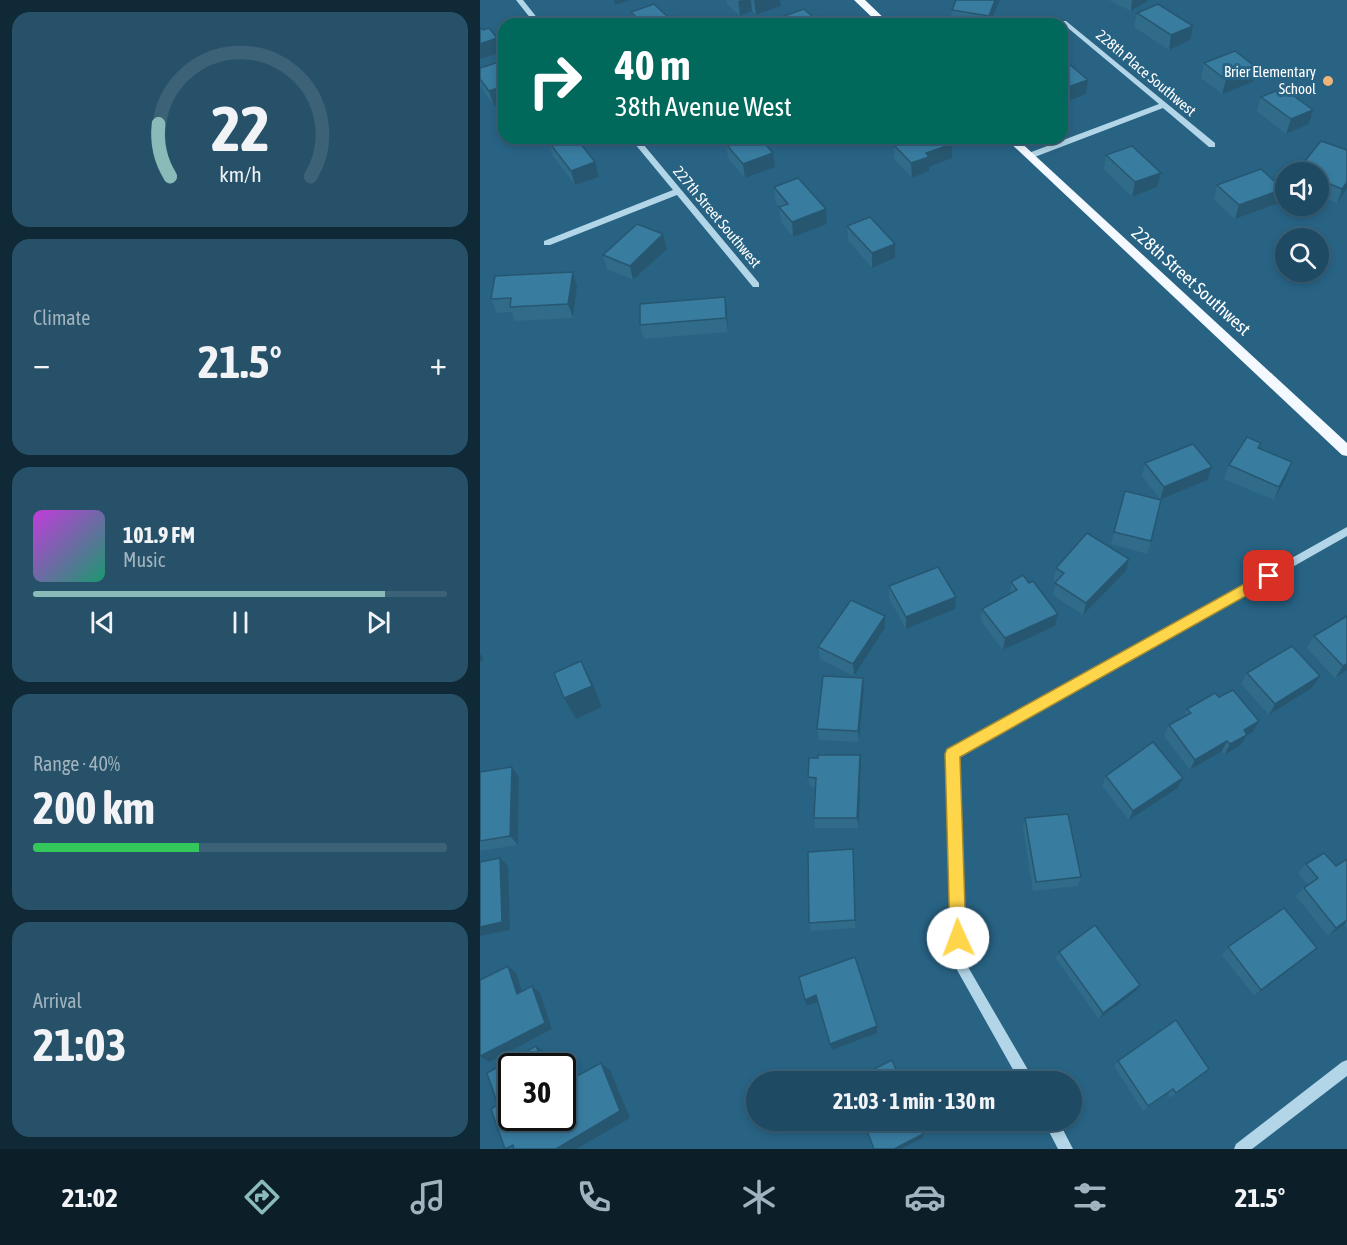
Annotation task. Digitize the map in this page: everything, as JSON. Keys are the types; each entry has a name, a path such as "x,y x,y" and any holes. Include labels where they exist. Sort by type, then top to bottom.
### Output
{"main road":[{"path":"859,0 878,18"},
{"name":"228th Street Southwest","path":"1016,144 1347,451"}],"street":[{"path":"519,0 534,18"},
{"name":"228th Place Southwest","path":"1068,25 1212,145"},
{"path":"1068,141 1164,105"},
{"name":"227th Street Southwest","path":"639,144 756,285"},
{"path":"1029,156 1061,144"},
{"path":"547,243 678,191"},
{"path":"1022,1071 958,961 953,754 1347,531"},
{"path":"1241,1149 1347,1067"},
{"path":"1056,1131 1066,1149"}],"building":[{"path":"956,0 995,0 989,16 952,10"},
{"path":"654,4 669,18 637,18 631,12"},
{"path":"1158,4 1193,26 1171,35 1137,13"},
{"path":"804,9 814,18 782,18"},
{"path":"480,27 483,30 489,28 497,38 480,44"},
{"path":"1235,51 1257,68 1226,80 1204,63"},
{"path":"498,62 498,88 489,91 480,79 480,68"},
{"path":"1068,63 1088,80 1068,87"},
{"path":"1283,88 1313,110 1291,119 1261,97"},
{"path":"1321,141 1347,150 1347,182 1342,189 1329,184 1329,162 1304,162"},
{"path":"550,144 581,144 595,162 571,171"},
{"path":"726,144 765,144 773,153 743,164"},
{"path":"952,144 926,153 929,157 911,163 894,145"},
{"path":"1132,146 1161,173 1135,182 1106,155"},
{"path":"1261,169 1275,182 1275,192 1239,205 1217,185"},
{"path":"798,178 826,209 792,222 779,207 788,204 774,187"},
{"path":"870,217 895,244 872,253 847,226"},
{"path":"637,224 663,234 630,266 603,255"},
{"path":"573,272 568,304 510,307 511,298 491,299 495,276"},
{"path":"725,297 726,318 640,325 640,304"},
{"path":"1247,437 1261,443 1258,448 1292,462 1279,487 1229,465"},
{"path":"1193,444 1212,467 1164,487 1145,463"},
{"path":"1125,491 1161,500 1151,541 1114,532"},
{"path":"1087,533 1129,559 1086,603 1055,583 1064,573 1056,568"},
{"path":"938,567 956,597 906,617 889,586"},
{"path":"1023,575 1029,583 1033,581 1058,614 1005,638 982,609 1017,590 1011,582"},
{"path":"851,600 885,616 853,664 818,647"},
{"path":"1347,616 1347,664 1343,666 1314,636"},
{"path":"1292,646 1320,676 1275,704 1247,673"},
{"path":"581,661 592,686 564,698 554,673"},
{"path":"823,676 863,678 858,731 817,729"},
{"path":"1233,690 1259,721 1244,730 1247,735 1230,744 1227,741 1195,760 1169,725 1191,713 1187,709 1215,693 1219,697"},
{"path":"1153,742 1183,778 1133,811 1106,776"},
{"path":"818,755 860,755 857,818 814,818 816,778 808,777 809,758 818,758"},
{"path":"512,767 510,836 480,841 480,772"},
{"path":"1068,814 1081,877 1036,882 1025,818"},
{"path":"853,849 855,920 809,923 808,852"},
{"path":"1324,853 1336,866 1347,859 1347,920 1336,928 1304,888 1318,878 1306,864"},
{"path":"500,858 502,922 480,927 480,862"},
{"path":"1284,908 1317,948 1261,990 1228,947"},
{"path":"1095,925 1140,985 1103,1013 1059,952"},
{"path":"855,957 877,1026 830,1044 816,995 805,1000 799,977"},
{"path":"508,966 517,994 532,986 545,1023 480,1056 480,980"},
{"path":"1176,1020 1209,1069 1176,1093 1173,1089 1148,1106 1118,1061"},
{"path":"536,1046 539,1053 523,1053"},
{"path":"892,1060 896,1071 870,1071"},
{"path":"601,1063 620,1111 556,1149 514,1149 513,1145 505,1149 499,1131 576,1131 576,1076"},
{"path":"498,1067 498,1105 487,1073"},
{"path":"498,1105 498,1129 491,1109"},
{"path":"867,1131 922,1131 923,1134 894,1149 874,1149"}],"place":[{"name":"Brier Elementary School","path":"1328,81"}],"route":[{"path":"958,938 953,754 1269,576"}]}
